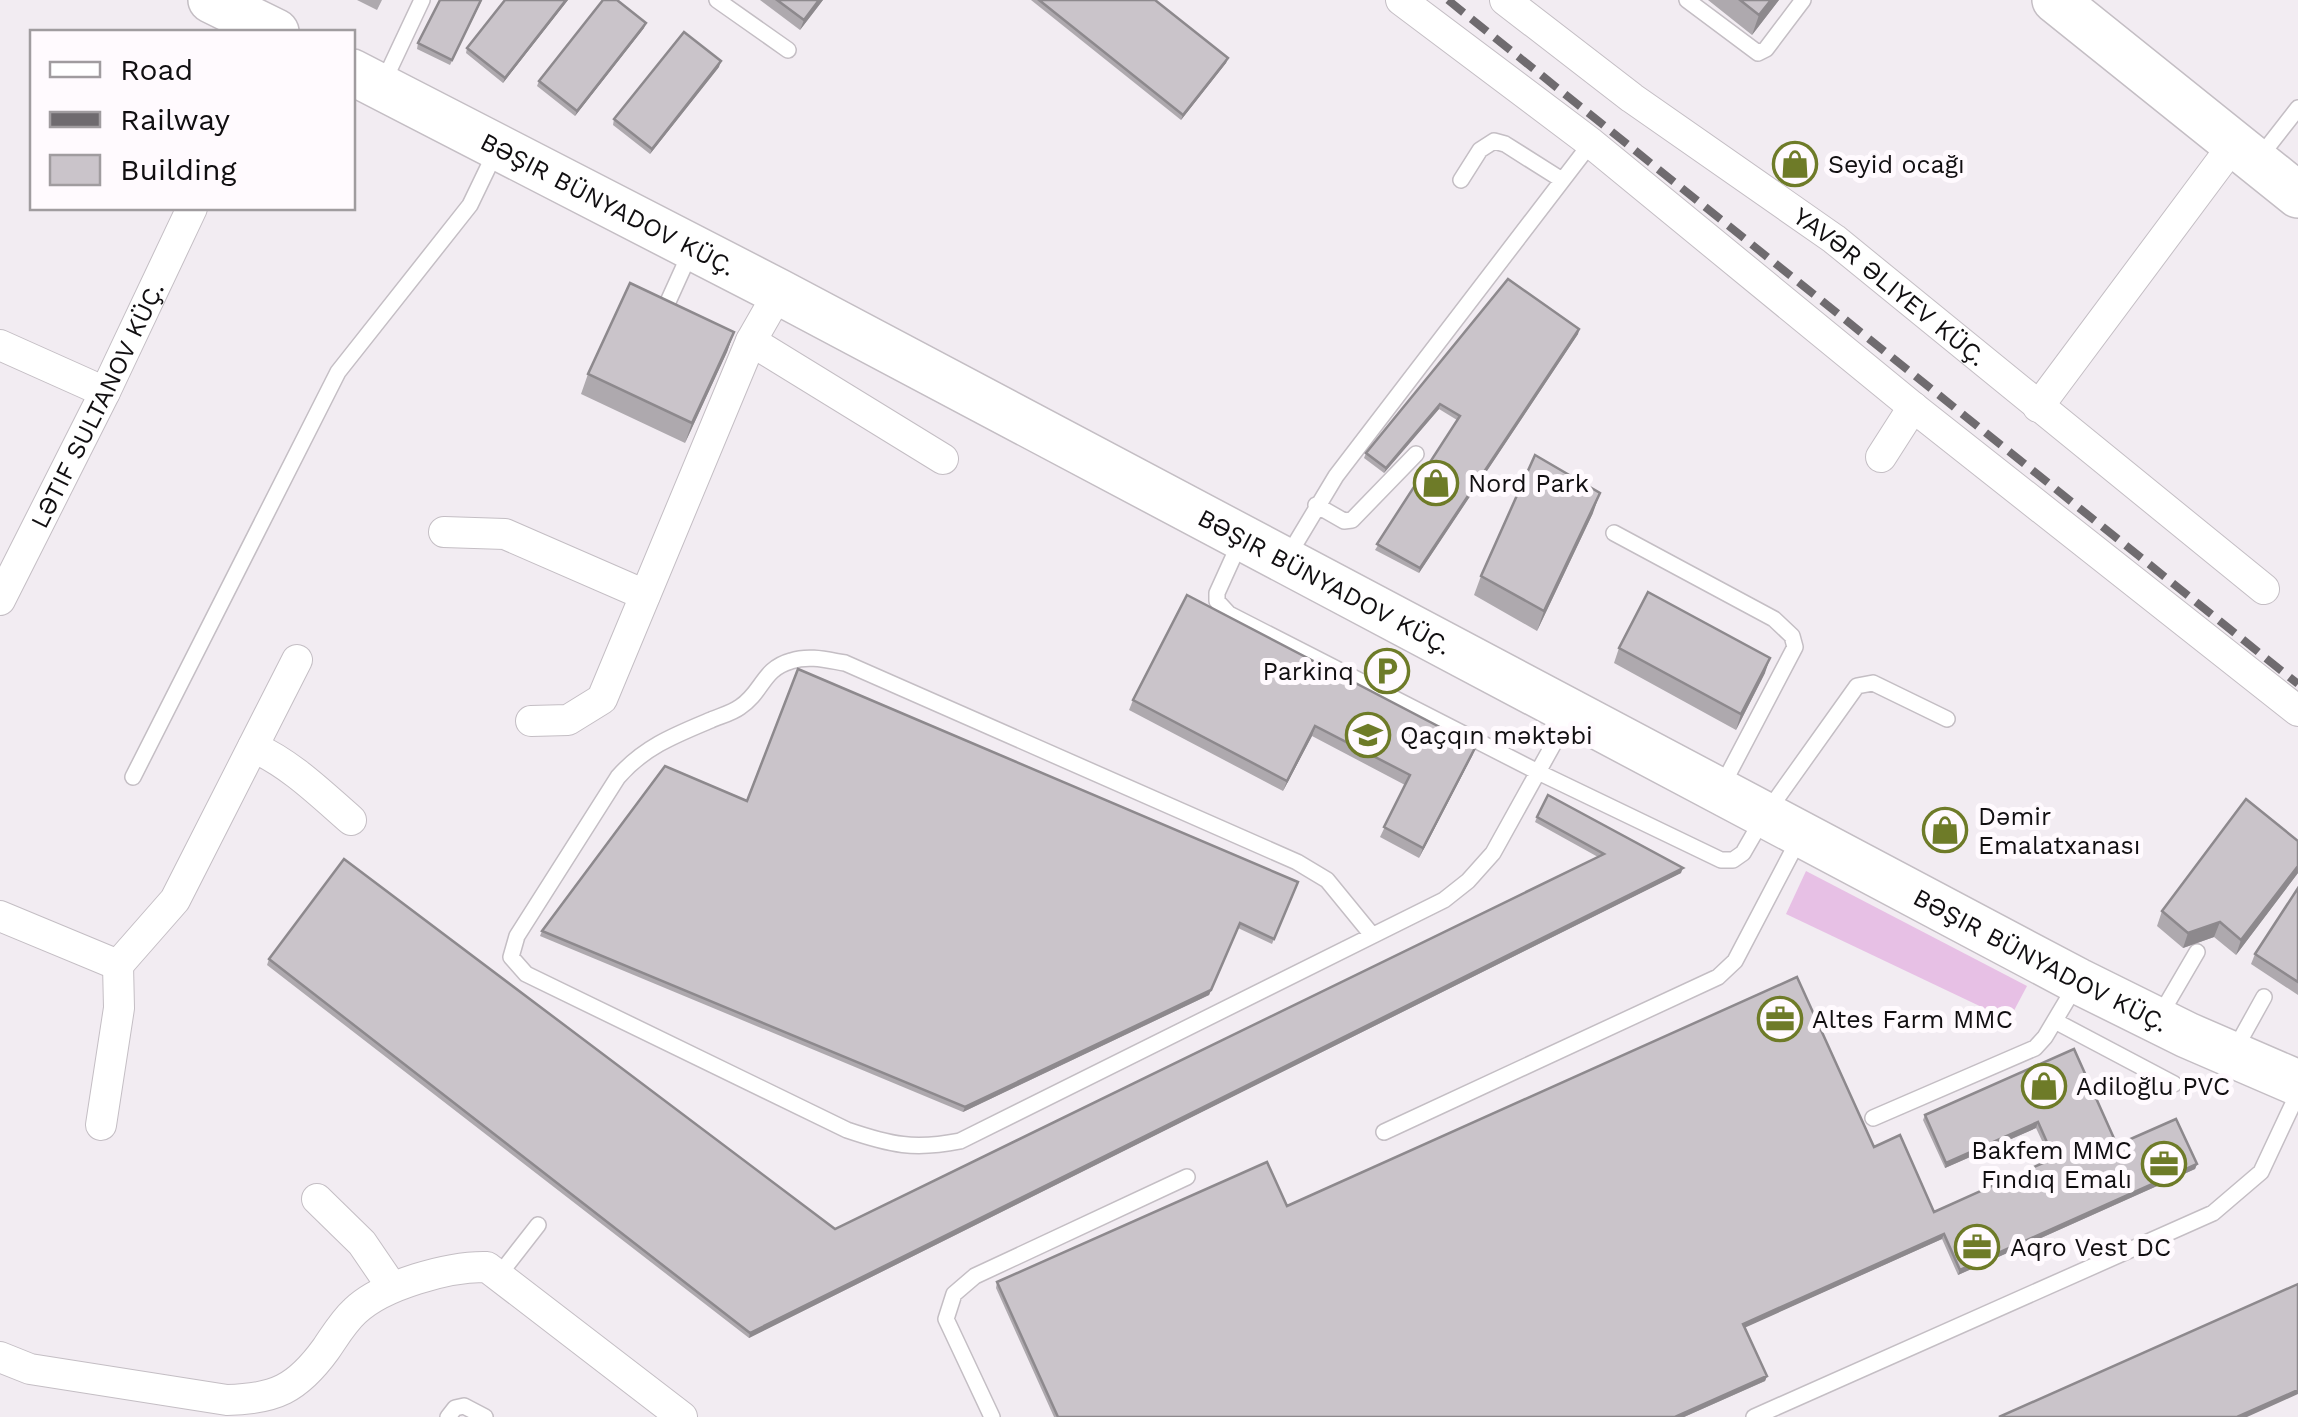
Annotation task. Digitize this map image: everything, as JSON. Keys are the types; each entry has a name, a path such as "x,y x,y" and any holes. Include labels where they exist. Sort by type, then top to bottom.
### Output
{"street":[{"path":"1401,0 1591,143 1913,407 2298,711"},
{"name":"YAVƏR ƏLIYEV KÜÇ.","path":"1505,0 1632,98 1834,239 2264,589"},
{"path":"2055,0 2298,195"},
{"path":"222,3 269,30"},
{"name":"BƏŞIR BÜNYADOV KÜÇ.","path":"367,80 779,292 2078,981 2298,1083"},
{"path":"2038,407 2245,152"},
{"name":"LƏTIF SULTANOV KÜÇ.","path":"0,600 191,210"},
{"path":"531,721 568,720 602,699 751,341 779,292"},
{"path":"751,341 943,459"},
{"path":"0,346 105,392"},
{"path":"1881,457 1913,407"},
{"path":"444,532 505,534 645,596"},
{"path":"101,1124 118,1008 118,965 174,900 296,660"},
{"path":"253,746 296,772 351,820"},
{"path":"0,916 118,965"},
{"path":"317,1199 362,1243 392,1287"},
{"path":"0,1357 30,1370 227,1400 252,1400 281,1392 304,1374 356,1309 392,1287 470,1266 486,1267 682,1417"}],"lane":[{"path":"367,80 422,0"},
{"path":"717,0 788,50"},
{"path":"1686,0 1758,53 1766,49 1803,0"},
{"path":"2245,152 2298,108"},
{"path":"1461,180 1480,150 1494,141 1562,180"},
{"path":"1286,559 1316,505 1591,143"},
{"path":"133,777 338,372 470,204 498,148"},
{"path":"662,315 693,248"},
{"path":"1316,505 1344,522 1352,520 1416,454"},
{"path":"1614,533 1774,619 1792,636 1794,647 1719,791"},
{"path":"1242,536 1217,593 1220,608 1538,772 1721,860 1733,860 1783,825"},
{"path":"1372,936 1326,880 1297,862 846,662 807,657 768,671 757,692 740,708 665,739 636,756 618,777 517,936 511,956 526,974 848,1130 893,1146 927,1148 960,1141 1372,936 1444,900 1493,853 1570,712"},
{"path":"1384,1132 1718,976 1735,962 1783,825 1857,686 1873,683 1947,719"},
{"path":"2157,1020 2197,952"},
{"path":"1874,1118 2035,1048 2078,981"},
{"path":"2232,1054 2264,997"},
{"path":"2055,1021 2174,1084"},
{"path":"1754,1417 2213,1213 2260,1172 2298,1094"},
{"path":"992,1417 946,1319 954,1294 975,1276 1188,1176"},
{"path":"499,1276 538,1226"},
{"path":"448,1417 455,1408 464,1406 485,1417"}],"shaded area":[{"path":"1806,871 2027,986 2009,1020 1786,914"}],"building":[{"path":"440,0 481,0 452,60 418,43"},
{"path":"505,0 566,0 505,78 467,48"},
{"path":"603,0 617,0 646,23 577,111 539,81"},
{"path":"777,0 819,0 804,20"},
{"path":"1039,0 1155,0 1228,58 1183,115"},
{"path":"1740,0 1771,0 1759,15"},
{"path":"684,32 721,61 652,149 614,119"},
{"path":"1508,279 1579,329 1420,568 1377,544 1460,416 1440,404 1386,468 1366,453"},
{"path":"630,283 734,332 692,423 588,374"},
{"path":"1535,455 1600,493 1544,611 1481,576"},
{"path":"1648,592 1770,658 1741,714 1619,648"},
{"path":"1187,595 1476,746 1423,848 1384,827 1410,775 1315,726 1287,781 1133,700"},
{"path":"798,669 1298,882 1274,939 1240,923 1211,990 965,1107 542,931 665,766 747,801"},
{"path":"1548,795 1683,868 750,1333 269,959 344,859 835,1229 1604,854 1537,817"},
{"path":"2246,799 2298,841 2298,866 2241,940 2220,922 2188,933 2162,911"},
{"path":"2298,888 2298,982 2255,954"},
{"path":"1797,977 1874,1147 1900,1135 1934,1212 2054,1158 2038,1122 1946,1163 1925,1115 2074,1049 2117,1145 2176,1119 2197,1164 1960,1270 1944,1234 1743,1324 1767,1376 1675,1417 1058,1417 997,1282 1267,1162 1287,1206"},
{"path":"2298,1284 2298,1390 2237,1417 1999,1417"}],"railway":[{"path":"1448,0 2298,684"}],"place":[{"name":"Seyid ocağı","path":"1795,164"},
{"name":"Nord Park","path":"1436,483"},
{"name":"Parkinq","path":"1387,671"},
{"name":"Qaçqın məktəbi","path":"1368,735"},
{"name":"Dəmir Emalatxanası","path":"1945,830"},
{"name":"Altes Farm MMC","path":"1780,1019"},
{"name":"Adiloğlu PVC","path":"2044,1086"},
{"name":"Bakfem MMC Fındıq Emalı","path":"2164,1164"},
{"name":"Aqro Vest DC","path":"1977,1247"}]}
